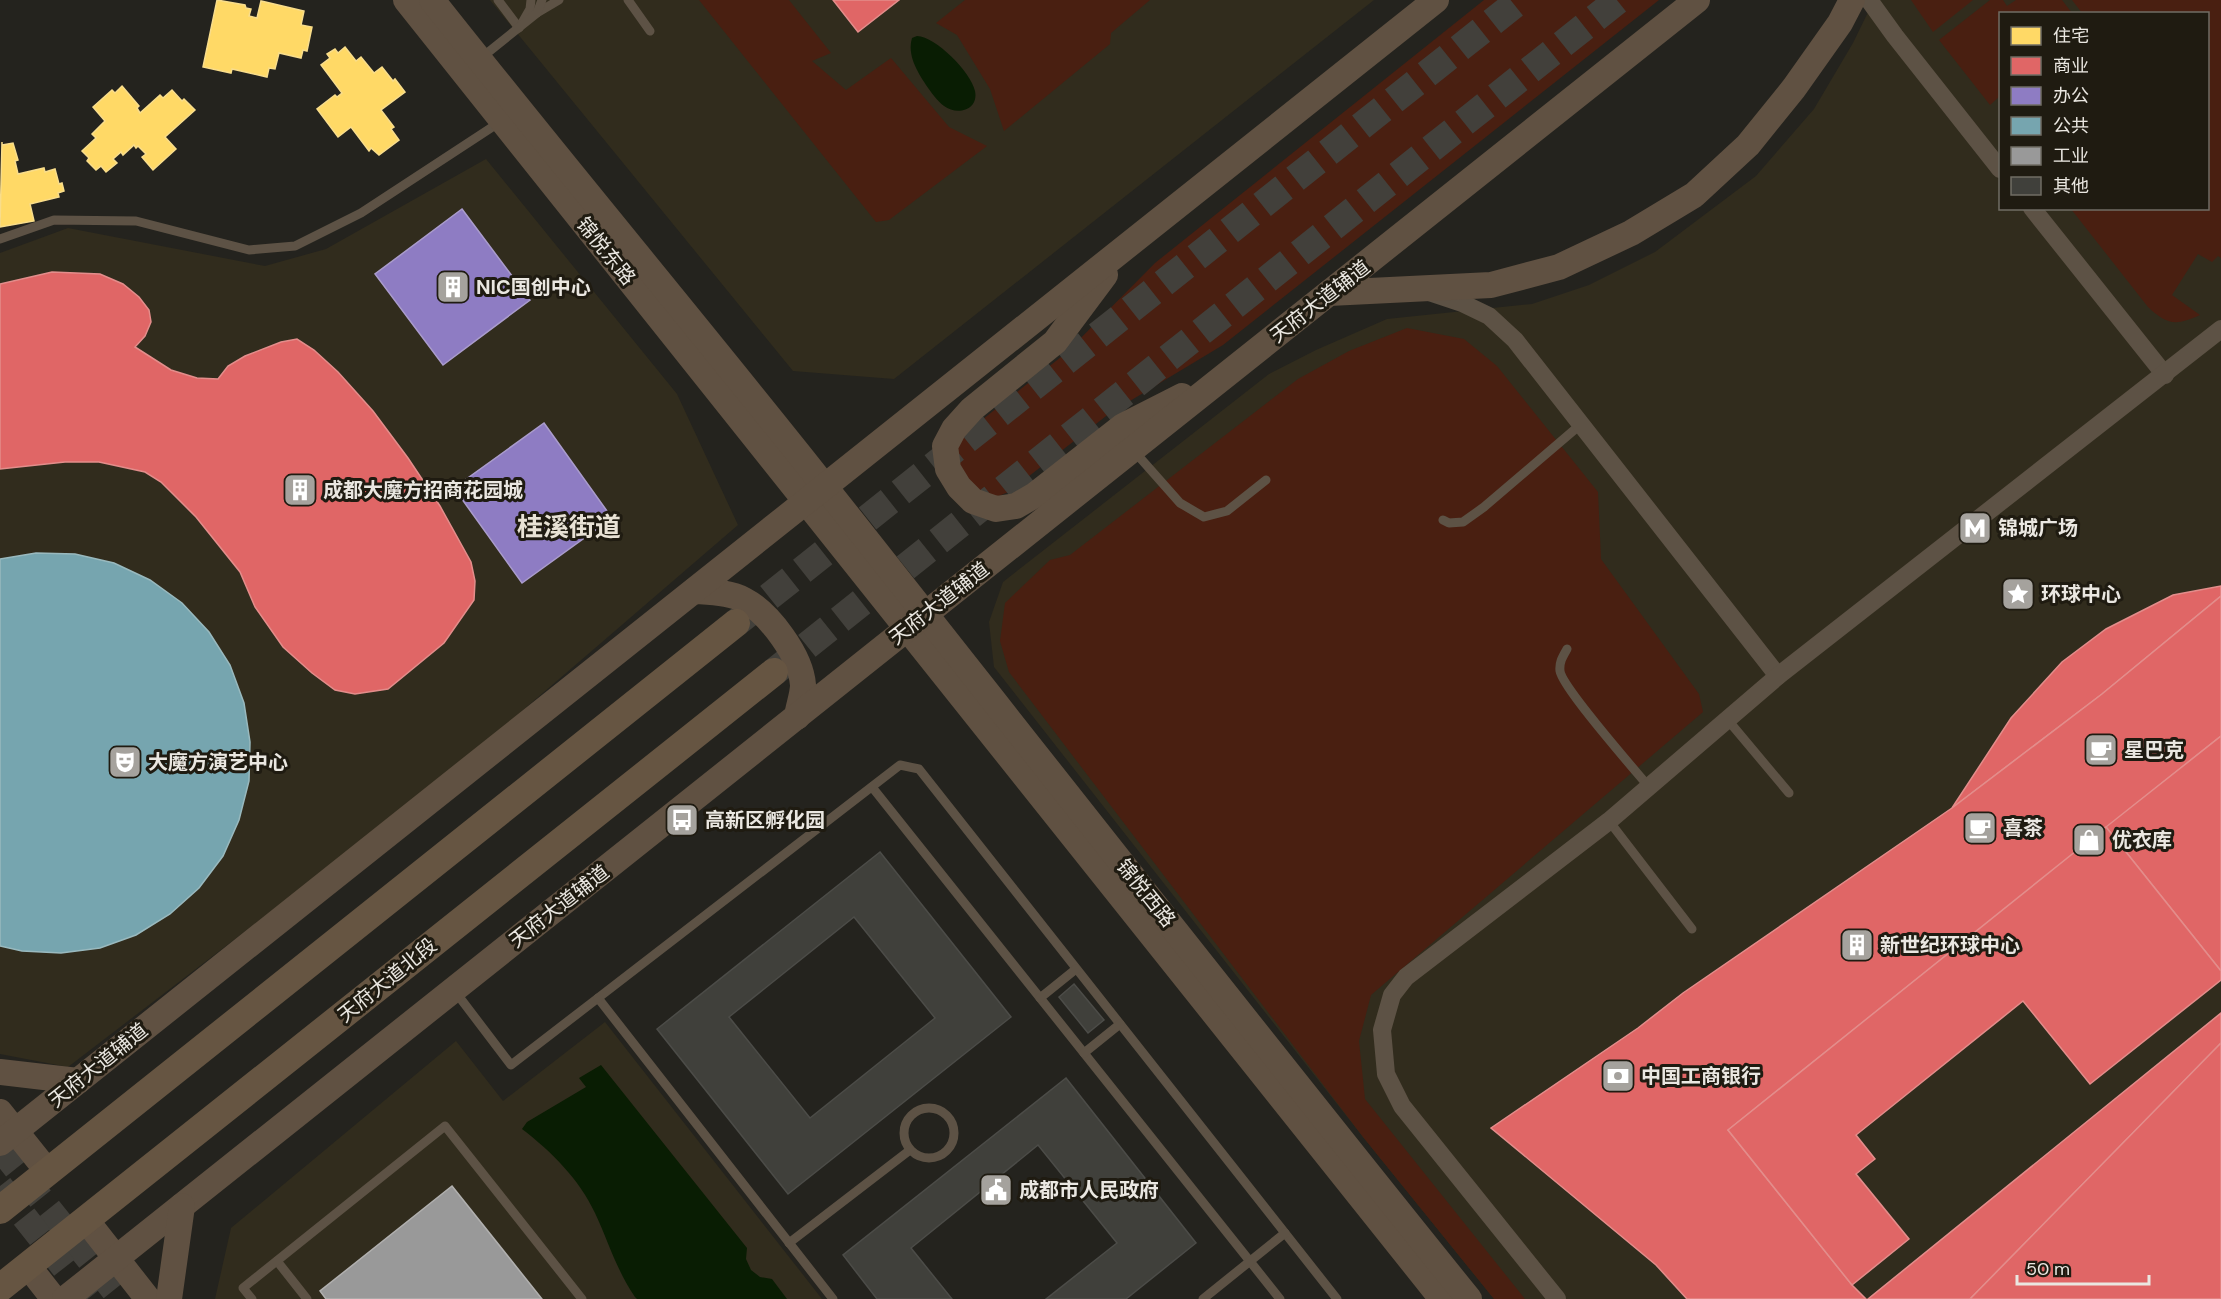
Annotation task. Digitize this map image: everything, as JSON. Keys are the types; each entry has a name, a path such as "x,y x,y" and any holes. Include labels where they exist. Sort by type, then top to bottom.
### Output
{"main road":[{"path":"0,1210 736,623"},
{"name":"天府大道北段","path":"0,1288 774,672"}],"street":[{"name":"锦悦东路","path":"406,0 502,120 815,494"},
{"name":"锦悦东路","path":"432,0 815,494"},
{"name":"天府大道辅道","path":"5,1128 78,1081 1436,0"},
{"name":"天府大道辅道","path":"65,1299 1697,0"},
{"path":"1329,293 1491,285 1559,267 1631,233 1694,195 1748,145 1801,78 1840,23 1852,0"},
{"path":"1869,0 1999,166"},
{"path":"2034,210 2164,375"},
{"path":"1127,246 1055,342 972,409 954,429 945,446 948,469 959,487 973,501 996,509 1016,506 1035,495 1123,426 1228,374"},
{"path":"1421,289 1462,303 1489,316 1515,340 1778,675"},
{"path":"1557,1299 1402,1106 1386,1074 1382,1030 1392,995 1406,977 1609,821 1778,675 2221,329"},
{"name":"锦悦西路","path":"815,494 1442,1299"},
{"path":"694,591 719,593 742,599 766,616 797,663 803,685 796,717"},
{"name":"锦悦西路","path":"915,622 1469,1299"},
{"path":"0,1072 78,1081"},
{"path":"5,1128 48,1172"},
{"path":"169,1299 182,1206"},
{"path":"86,1220 148,1299"},
{"path":"28,1266 54,1299"}],"lane":[{"path":"498,0 519,28"},
{"path":"519,28 530,9 531,0"},
{"path":"537,13 542,0"},
{"path":"479,60 537,13 559,0"},
{"path":"628,0 650,31"},
{"path":"0,239 54,220 135,221 249,250 295,246 361,213 502,120"},
{"path":"1443,520 1449,523 1464,522 1580,425"},
{"path":"1133,449 1180,503 1204,517 1227,511 1266,480"},
{"path":"1567,649 1561,659 1560,673 1585,710 1649,786"},
{"path":"1727,719 1790,794"},
{"path":"454,990 511,1065 900,765 919,770 1337,1299"},
{"path":"872,787 1280,1299"},
{"path":"1609,821 1692,929"},
{"path":"1040,998 1076,969"},
{"path":"598,998 832,1299"},
{"path":"1084,1053 1120,1024"},
{"path":"936,1109 949,1118 954,1135 952,1143 941,1156 925,1158 910,1150 904,1135 908,1120 913,1114 920,1110 936,1109"},
{"path":"252,1299 243,1288 445,1126 582,1299"},
{"path":"789,1243 910,1150"},
{"path":"1203,1299 1285,1233"},
{"path":"277,1261 307,1299"}],"shaded area":[{"path":"490,0 1374,0 894,379 793,371"},
{"path":"699,0 789,0 831,53 812,61 846,90 891,58 949,127 987,146 889,220 876,222"},
{"path":"965,0 1150,0 1111,33 1110,44 1004,131 990,89 957,35 936,23"},
{"path":"1484,0 1659,0 1223,345 1110,413 1010,491 1000,496 984,498 973,491 954,472 958,439 1066,353 1155,263"},
{"path":"1874,0 2221,0 2221,1299 1494,1299 1363,1137 994,667 989,622 1003,582 1269,374 1316,350 1387,319 1532,304 1589,285 1655,252 1756,176 1814,109 1853,43"},
{"path":"1911,0 1973,0 1933,32"},
{"path":"1990,0 2003,0 2007,6 2016,0 2062,0 2071,12 1999,12 1999,97 1990,105 1939,40"},
{"path":"2072,0 2221,0 2221,258 2218,256 2212,262 2198,254 2172,295 2200,315 2192,319 2172,322 2148,307 2072,210 2209,210 2209,12 2081,12"},
{"path":"917,36 934,42 943,49 967,75 975,91 974,103 970,107 961,111 949,109 941,104 932,93 919,74 912,57 912,38"},
{"path":"486,159 677,394 738,525 436,785 68,1067 0,1054 0,253 68,228 265,266 326,249"},
{"path":"1407,328 1464,339 1497,366 1598,492 1601,559 1699,694 1703,712 1371,995 1359,1041 1365,1099 1525,1299 1494,1299 1363,1137 1009,672 1000,641 1005,603 1050,560 1070,555 1298,379 1349,351"},
{"path":"605,1022 822,1299 215,1299 231,1228 456,1041 503,1101"},
{"path":"601,1065 747,1248 746,1259 751,1270 760,1277 772,1279 787,1299 637,1299 635,1297 581,1189 554,1157 522,1129 527,1122 586,1087 579,1078"}],"building: 住宅":[{"path":"217,0 245,5 246,8 251,9 249,16 257,18 261,1 304,11 301,25 312,27 307,51 303,50 301,58 279,53 275,69 269,68 267,77 232,69 231,73 203,67"},
{"path":"345,47 356,61 361,57 374,73 382,67 405,92 381,110 394,127 391,129 399,140 379,155 371,148 369,151 351,127 338,137 317,109 335,95 337,97 342,93 321,65 330,58 327,54 335,49 338,53"},
{"path":"122,86 139,106 137,108 140,113 160,95 163,98 172,90 195,110 165,137 176,149 153,170 142,157 146,154 138,146 136,148 134,145 123,155 121,152 113,159 117,163 106,172 101,166 96,170 87,161 89,158 82,151 96,138 92,134 105,121 93,107 112,90 115,93"},
{"path":"2,142 2,145 13,143 18,160 15,161 18,174 44,168 45,172 55,169 59,184 62,183 64,191 58,193 59,197 30,204 34,221 0,227"}],"building: 商业":[{"path":"833,0 899,0 858,32"},
{"name":"成都大魔方招商花园城","path":"52,272 100,274 123,284 139,297 149,310 151,322 145,336 135,347 171,370 197,378 218,379 228,366 245,356 281,342 297,339 314,350 338,372 373,411 408,458 440,506 471,562 475,581 474,600 444,643 388,689 355,694 335,690 283,647 255,607 240,572 196,517 161,482 145,472 99,462 65,462 0,469 0,284"},
{"path":"2221,586 2221,596 2102,694 1952,808 2011,718 2062,662 2106,629 2173,595"},
{"name":"新世纪环球中心","path":"2221,596 2221,736 1728,1130 1852,1285 1866,1299 1687,1299 1656,1265 1491,1128 1952,808 2102,694"},
{"path":"2221,736 2221,971 2106,827"},
{"path":"2106,827 2221,971 2221,980 2090,1084 2023,1001 1856,1135 1875,1159 1856,1174 1909,1239 1852,1285 1728,1130"},
{"path":"2221,1013 2221,1043 1970,1299 1868,1299"},
{"path":"2221,1043 2221,1299 1970,1299"}],"building: 办公":[{"name":"NIC国创中心","path":"462,209 530,300 443,365 375,274"},
{"path":"544,423 612,518 522,583 454,488"}],"building: 公共":[{"name":"大魔方演艺中心","path":"36,553 75,554 114,563 150,580 182,603 209,632 230,665 244,703 250,742 249,781 239,820 223,856 199,888 170,914 136,935 100,948 61,953 22,951 0,946 0,559"}],"building: 工业":[{"path":"452,1186 542,1299 326,1299 320,1291"}],"building: 其他":[{"path":"880,852 1011,1017 788,1194 657,1029","holes":["854,917 935,1018 810,1118 729,1017"]},
{"path":"1074,984 1104,1020 1088,1033 1059,997"},
{"path":"1066,1078 1196,1243 1126,1299 1046,1299 1117,1243 1038,1145 911,1248 952,1299 877,1299 843,1255"}],"tunnel":[{"path":"736,623 1520,0"},
{"path":"774,672 1618,0"},
{"path":"0,1148 121,1299"},
{"path":"0,1186 89,1299"}],"place":[{"name":"NIC国创中心","path":"453,287"},
{"name":"成都大魔方招商花园城","path":"300,490"},
{"name":"锦城广场","path":"1975,528"},
{"name":"环球中心","path":"2018,594"},
{"name":"星巴克","path":"2101,750"},
{"name":"大魔方演艺中心","path":"125,762"},
{"name":"高新区孵化园","path":"682,820"},
{"name":"喜茶","path":"1980,828"},
{"name":"优衣库","path":"2089,840"},
{"name":"新世纪环球中心","path":"1857,945"},
{"name":"中国工商银行","path":"1618,1076"},
{"name":"成都市人民政府","path":"996,1190"}],"district":[{"name":"桂溪街道","path":"569,527"}]}
